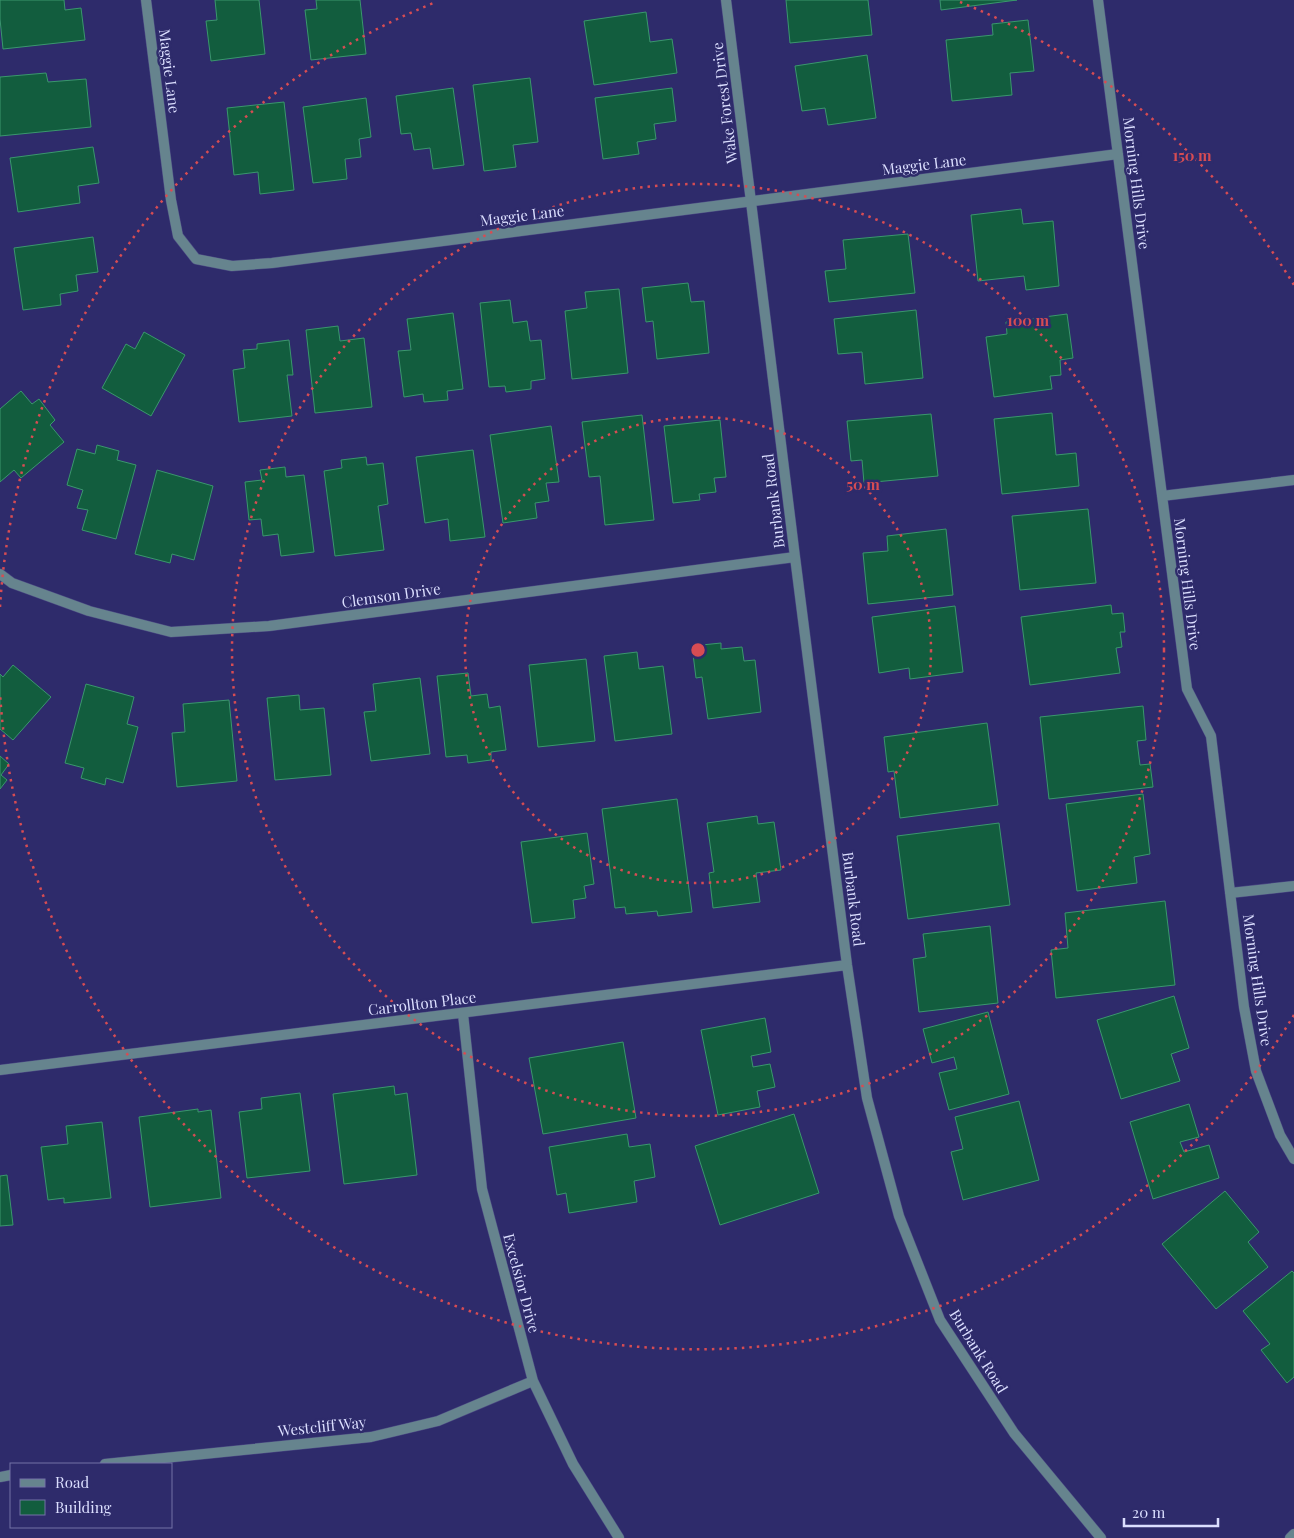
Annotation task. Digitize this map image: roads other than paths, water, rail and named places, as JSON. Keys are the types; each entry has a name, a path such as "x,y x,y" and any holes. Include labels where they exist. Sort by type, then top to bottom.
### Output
{"street":[{"name":"Maggie Lane","path":"146,0 178,236 196,259 232,266 272,263 1118,154"},
{"name":"Wake Forest Drive","path":"726,0 751,202"},
{"name":"Morning Hills Drive","path":"1098,0 1187,690 1211,736 1244,1007 1256,1071 1280,1135 1294,1159"},
{"name":"Burbank Road","path":"751,202 847,965 866,1098 899,1216 940,1320 1014,1433 1101,1538"},
{"path":"1162,496 1294,480"},
{"name":"Clemson Drive","path":"0,574 12,583 89,611 171,632 269,626 795,557"},
{"path":"1230,893 1294,886"},
{"name":"Carrollton Place","path":"0,1070 847,965"},
{"name":"Excelsior Drive","path":"463,1014 482,1189 533,1381 574,1464 619,1538"},
{"name":"Westcliff Way","path":"115,1463 371,1437 438,1421 533,1381"},
{"path":"1290,1538 1294,1534"}]}
